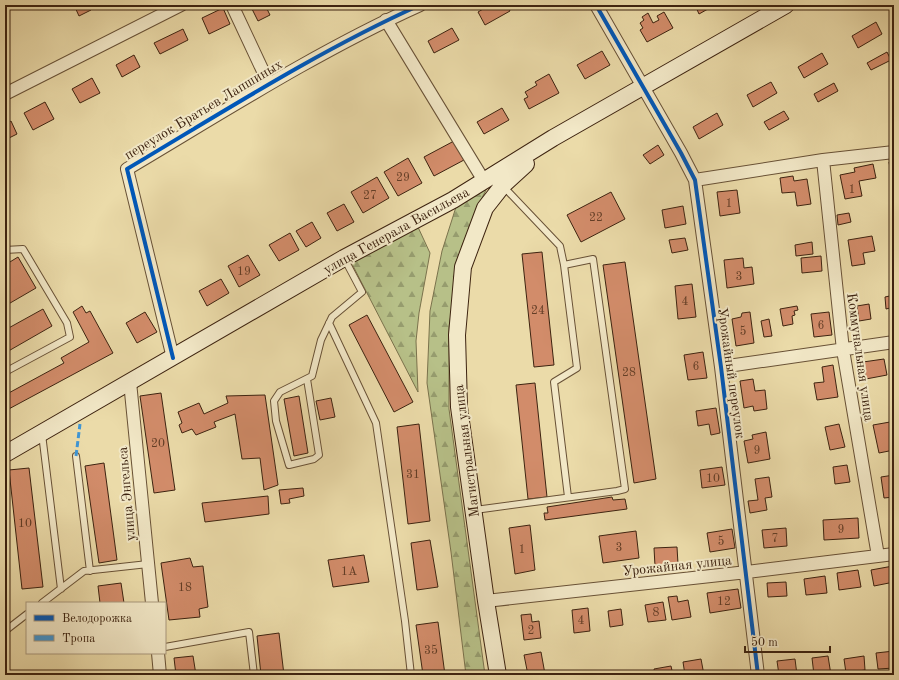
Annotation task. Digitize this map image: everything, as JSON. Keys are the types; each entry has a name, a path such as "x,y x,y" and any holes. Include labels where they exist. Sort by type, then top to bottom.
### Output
{"main road":[{"name":"улица Генерала Васильева","path":"5,454 344,258 453,200 553,138 786,5"},
{"name":"Магистральная улица","path":"498,675 486,601 459,407 456,335 463,267 485,208 503,186 553,138"}],"street":[{"path":"5,94 181,5"},
{"path":"232,5 269,84"},
{"name":"переулок Братьев Лапшиных","path":"173,358 127,169 269,84 386,20 420,5"},
{"name":"Урожайный переулок","path":"596,5 695,180 721,367 758,675"},
{"path":"386,20 484,182"},
{"path":"695,180 823,160 894,152"},
{"name":"Коммунальная улица","path":"823,160 843,350 878,556"},
{"path":"721,367 894,342"},
{"name":"улица Энгельса","path":"130,382 152,602"},
{"name":"Урожайная улица","path":"486,601 894,554"},
{"path":"158,654 160,675"}],"lane":[{"path":"503,186 560,246 564,265 577,368 554,382 568,497"},
{"path":"5,250 22,249 67,323 70,337 5,372"},
{"path":"307,379 319,454 314,459 288,465 276,421 274,401 280,392 312,376 321,340 332,317 362,292 344,258"},
{"path":"473,511 626,489 593,259 564,265"},
{"path":"329,323 376,423 412,675"},
{"path":"42,433 61,588"},
{"path":"76,456 90,571"},
{"path":"43,602 84,571 148,564"},
{"path":"5,631 26,615"},
{"path":"166,646 249,632 254,675"}],"green space":[{"path":"488,186 462,246 449,327 449,409 485,675 466,675 451,552 427,383 430,311 442,251 456,207"},
{"path":"417,225 430,253 419,313 416,341 418,392 351,262"}],"building":[{"path":"74,5 89,5 91,10 79,16"},
{"path":"250,5 265,5 270,15 258,21"},
{"path":"490,5 507,5 510,11 485,25 478,12"},
{"path":"695,5 715,5 699,14"},
{"path":"223,8 230,24 209,34 202,18"},
{"path":"664,12 673,28 647,42 640,30 643,28 640,23 644,20 642,17 648,13 653,23 659,20 657,16"},
{"path":"876,22 882,34 858,48 852,36"},
{"path":"452,28 459,40 434,53 428,41"},
{"path":"183,29 188,40 160,54 154,43"},
{"path":"602,51 610,65 585,79 577,65"},
{"path":"887,52 891,60 871,70 867,63"},
{"path":"822,53 828,64 804,78 798,67"},
{"path":"134,55 140,67 122,77 116,65"},
{"path":"549,74 559,93 529,109 524,99 528,97 525,92 537,85 535,82"},
{"path":"92,78 100,93 80,103 72,89"},
{"path":"771,82 777,93 753,107 747,95"},
{"path":"834,83 838,91 818,102 814,94"},
{"path":"45,102 54,119 33,130 24,113"},
{"path":"502,108 509,120 484,134 477,122"},
{"path":"784,111 789,119 769,130 764,122"},
{"path":"717,113 723,125 699,139 693,127"},
{"path":"11,121 17,134 5,140 5,125"},
{"path":"454,141 464,160 434,176 424,157"},
{"path":"658,145 664,155 650,164 643,155"},
{"path":"408,158 422,183 398,196 384,172"},
{"path":"894,161 894,185 893,185 889,162"},
{"path":"873,164 876,178 859,181 862,196 845,199 840,175 855,172 854,168"},
{"path":"793,176 794,181 807,179 811,204 797,206 795,192 782,193 780,178"},
{"path":"377,177 389,198 363,213 351,192"},
{"path":"737,190 740,213 720,216 717,192"},
{"path":"611,192 625,219 581,242 567,215"},
{"path":"344,204 354,222 337,231 327,213"},
{"path":"683,206 686,224 665,228 662,210"},
{"path":"849,213 851,222 838,225 837,215"},
{"path":"312,222 321,238 306,247 296,231"},
{"path":"290,233 299,250 279,261 269,245"},
{"path":"872,236 875,251 863,253 865,264 852,266 848,240"},
{"path":"685,238 688,250 672,253 669,240"},
{"path":"812,242 813,254 796,256 795,245"},
{"path":"542,252 554,365 534,367 522,254"},
{"path":"248,255 260,275 239,287 228,266"},
{"path":"821,256 822,271 802,273 801,258"},
{"path":"18,257 36,288 5,306 5,265"},
{"path":"743,258 744,268 752,267 754,284 727,288 724,260"},
{"path":"625,262 656,479 634,483 603,265"},
{"path":"221,279 229,293 207,306 199,291"},
{"path":"692,284 696,317 678,319 675,286"},
{"path":"894,295 894,307 886,309 885,297"},
{"path":"869,304 871,319 859,321 857,306"},
{"path":"82,306 86,313 90,311 113,353 5,411 5,395 64,363 61,358 89,342 73,312"},
{"path":"797,306 798,310 794,311 795,315 792,316 793,324 783,326 780,309"},
{"path":"43,309 52,326 5,353 5,330"},
{"path":"145,312 157,332 137,343 126,323"},
{"path":"750,312 754,343 736,346 732,319 741,317 742,313"},
{"path":"829,312 832,335 814,337 811,314"},
{"path":"367,315 413,402 394,412 349,325"},
{"path":"769,319 772,336 764,337 761,321"},
{"path":"703,352 707,378 688,380 684,355"},
{"path":"884,359 887,375 866,379 863,362"},
{"path":"833,365 838,397 817,400 814,383 824,382 822,367"},
{"path":"753,379 755,391 765,390 767,409 754,411 753,406 744,408 740,381"},
{"path":"535,383 547,497 528,499 516,385"},
{"path":"161,393 175,490 154,493 140,396"},
{"path":"265,395 278,485 264,490 260,458 242,459 235,414 214,422 216,427 196,435 192,429 182,433 179,425 182,423 178,412 199,403 204,414 228,403 226,396"},
{"path":"299,396 308,453 294,456 284,399"},
{"path":"331,398 335,417 320,420 316,401"},
{"path":"716,408 720,433 711,435 709,424 698,426 696,411"},
{"path":"890,422 894,450 879,453 873,425"},
{"path":"419,424 430,521 408,524 397,427"},
{"path":"839,424 845,447 830,450 825,427"},
{"path":"766,432 770,459 748,463 744,441 753,439 752,435"},
{"path":"104,463 117,560 99,563 85,466"},
{"path":"847,465 850,482 835,484 833,467"},
{"path":"722,467 725,485 702,488 700,470"},
{"path":"29,468 43,587 22,589 9,470"},
{"path":"894,475 894,497 884,498 881,477"},
{"path":"769,477 772,497 765,498 767,510 750,513 748,501 758,500 755,479"},
{"path":"303,488 304,496 289,499 290,503 281,504 279,490"},
{"path":"268,496 269,514 205,522 202,503"},
{"path":"612,497 613,500 625,499 627,509 545,520 544,513 548,513 547,507"},
{"path":"858,518 859,538 824,540 823,520"},
{"path":"891,522 894,522 894,539 892,539"},
{"path":"530,525 535,570 515,574 509,528"},
{"path":"786,528 787,546 764,548 762,530"},
{"path":"732,529 735,548 710,552 707,533"},
{"path":"636,531 639,558 603,563 599,536"},
{"path":"430,540 438,587 417,590 411,543"},
{"path":"677,547 678,564 655,566 654,548"},
{"path":"364,555 369,582 333,587 328,560"},
{"path":"190,558 193,567 203,566 208,607 199,609 200,617 169,620 161,563"},
{"path":"893,566 894,582 874,586 871,570"},
{"path":"858,570 861,587 839,590 837,573"},
{"path":"825,576 827,593 806,595 804,579"},
{"path":"786,582 787,596 768,597 767,583"},
{"path":"121,583 124,602 100,602 98,586"},
{"path":"738,589 741,608 710,613 707,593"},
{"path":"677,596 678,602 688,600 691,617 672,620 668,597"},
{"path":"663,602 666,620 648,622 645,605"},
{"path":"588,608 590,631 574,633 572,610"},
{"path":"621,609 623,625 610,627 608,611"},
{"path":"531,614 532,622 539,621 541,638 524,640 521,615"},
{"path":"438,622 445,675 423,675 416,625"},
{"path":"279,633 284,675 261,675 257,636"},
{"path":"894,651 894,668 878,669 876,653"},
{"path":"541,652 545,674 528,675 524,655"},
{"path":"193,656 196,675 176,675 174,658"},
{"path":"828,656 831,675 814,675 812,658"},
{"path":"864,656 865,670 846,673 844,659"},
{"path":"701,659 704,675 685,675 683,662"},
{"path":"795,659 797,675 779,675 777,661"},
{"path":"671,666 673,675 655,675 654,669"}],"marked path":[{"path":"76,456 80,424"}],"cycle path":[{"path":"173,358 127,169 308,62 420,5"},
{"path":"596,5 695,180 721,367 758,675"}]}
